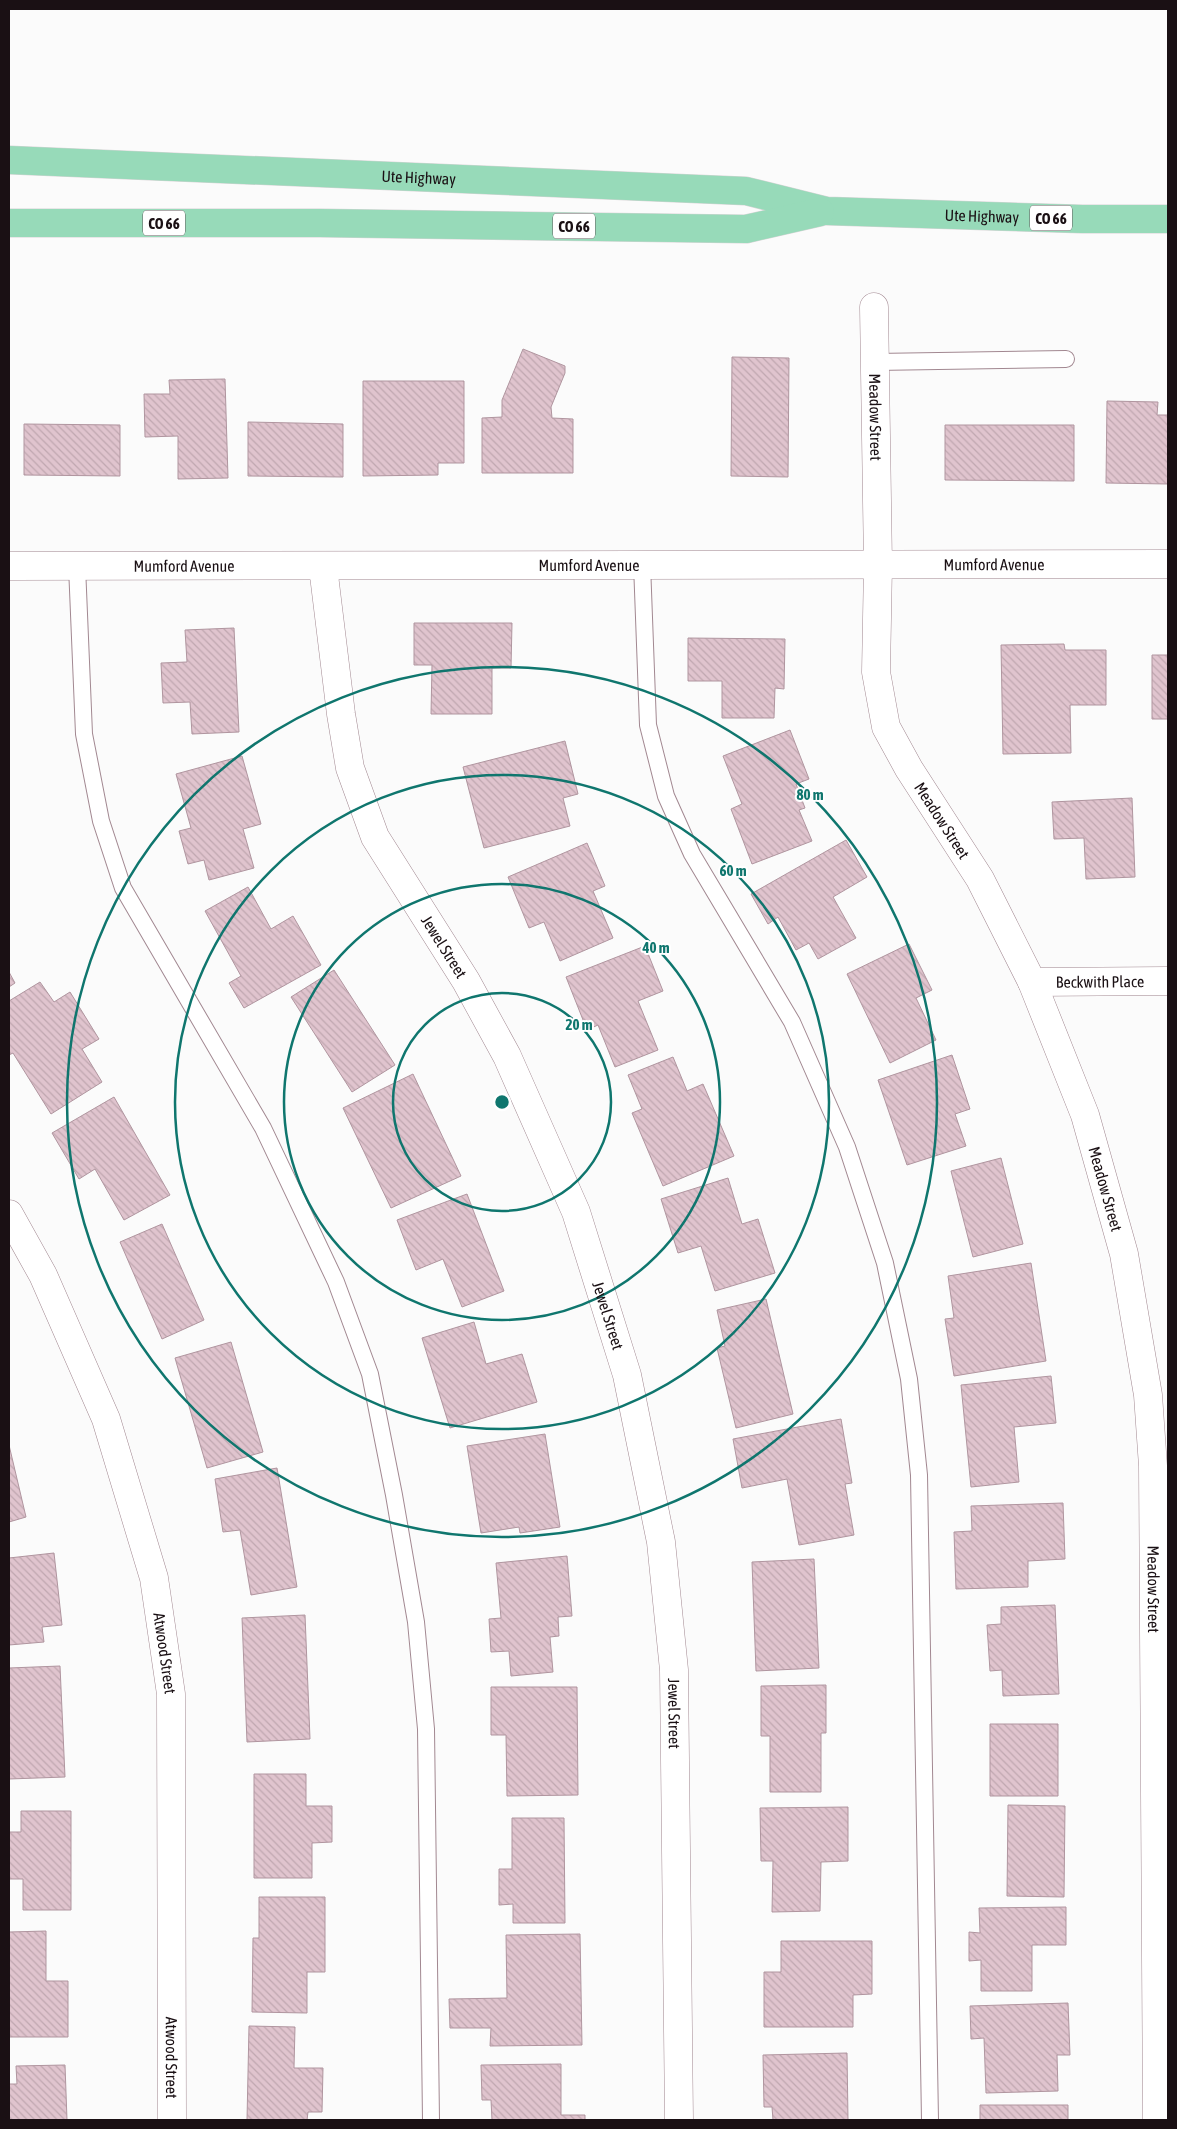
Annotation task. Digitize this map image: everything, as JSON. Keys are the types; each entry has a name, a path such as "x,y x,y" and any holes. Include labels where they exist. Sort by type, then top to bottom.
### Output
{"main road":[{"name":"Ute Highway","path":"9,160 746,191 826,211 1082,219 1168,219"},
{"name":"Ute Highway","path":"9,223 320,223 746,229 826,211"}],"street":[{"name":"Meadow Street","path":"874,307 878,565 876,672 886,727 908,769 980,879 1032,982 1085,1115 1124,1254 1158,1394 1153,1466 1162,1813 1157,2120"},
{"name":"Mumford Avenue","path":"9,566 323,567 642,564 1168,564"},
{"name":"Jewel Street","path":"323,567 341,714 350,768 375,837 466,981 507,1056 576,1212 627,1375 661,1542 674,1670 679,2120"},
{"name":"Beckwith Place","path":"1032,982 1168,981"},
{"name":"Atwood Street","path":"9,1214 43,1275 106,1420 154,1578 171,1694 172,2120"}],"lane":[{"path":"875,362 1066,359"},
{"path":"642,564 648,725 666,796 692,854 792,1022 847,1147 885,1263 908,1379 919,1475 930,2120"},
{"path":"77,566 84,734 102,821 123,888 263,1128 336,1282 370,1374 394,1495 416,1622 426,1730 431,2120"}],"building":[{"path":"523,349 565,366 565,373 551,407 552,418 573,419 573,473 482,473 482,418 502,417 502,400"},
{"path":"732,357 789,358 788,477 731,476"},
{"path":"225,379 228,478 178,479 178,436 145,437 144,394 170,394 169,380"},
{"path":"363,381 464,381 464,463 438,463 438,475 363,476"},
{"path":"1107,401 1158,402 1157,415 1168,415 1168,484 1106,483"},
{"path":"248,422 343,424 343,477 248,476"},
{"path":"24,424 120,425 120,476 24,475"},
{"path":"945,425 1074,425 1074,481 945,480"},
{"path":"414,623 512,623 511,668 492,668 492,714 431,714 432,665 414,665"},
{"path":"234,628 239,732 192,734 190,702 163,703 161,663 187,662 185,630"},
{"path":"688,638 785,639 784,689 775,688 774,718 722,718 722,681 688,681"},
{"path":"1064,644 1065,650 1106,650 1106,705 1070,705 1071,753 1003,754 1001,645"},
{"path":"1152,655 1168,655 1168,719 1152,719"},
{"path":"790,730 809,779 796,784 805,808 799,810 812,841 752,864 731,809 742,804 723,756"},
{"path":"565,741 578,794 563,798 570,826 484,848 463,767"},
{"path":"242,756 261,824 243,829 254,868 209,880 204,860 188,864 179,831 191,828 176,774"},
{"path":"1132,798 1135,877 1086,879 1084,838 1054,839 1052,802"},
{"path":"846,840 867,877 833,897 856,938 818,959 809,943 796,950 778,917 768,924 751,894"},
{"path":"587,843 605,886 593,891 613,938 560,961 544,922 529,928 508,877"},
{"path":"248,887 271,929 293,916 321,965 244,1008 229,983 241,976 205,911"},
{"path":"909,944 932,990 916,998 936,1040 890,1063 847,974"},
{"path":"645,946 663,991 638,1001 658,1050 615,1067 598,1025 587,1030 566,977"},
{"path":"334,970 395,1065 352,1092 291,997"},
{"path":"9,972 15,983 9,987"},
{"path":"40,982 54,1002 70,992 99,1039 82,1049 102,1082 51,1114 13,1053 9,1055 9,1001"},
{"path":"952,1055 970,1109 955,1114 966,1146 907,1165 878,1080"},
{"path":"673,1057 687,1091 703,1084 734,1156 663,1186 632,1113 642,1109 628,1075"},
{"path":"413,1074 461,1176 391,1208 343,1108"},
{"path":"114,1097 170,1195 124,1220 95,1169 79,1179 52,1133"},
{"path":"1001,1158 1023,1244 973,1257 951,1171"},
{"path":"728,1178 742,1224 758,1219 775,1273 715,1291 701,1246 678,1253 661,1199"},
{"path":"467,1194 504,1291 462,1307 443,1259 416,1270 397,1220"},
{"path":"162,1224 204,1320 162,1339 120,1242"},
{"path":"1031,1263 1046,1361 954,1376 945,1319 954,1318 948,1276"},
{"path":"766,1299 793,1414 736,1428 717,1348 725,1346 717,1310"},
{"path":"474,1322 486,1364 522,1354 537,1402 450,1428 422,1338"},
{"path":"231,1342 263,1452 207,1468 175,1358"},
{"path":"1051,1376 1056,1423 1014,1427 1019,1482 971,1487 961,1385"},
{"path":"841,1419 852,1483 845,1484 854,1535 799,1545 787,1479 742,1488 733,1439"},
{"path":"545,1434 560,1527 520,1533 519,1527 481,1533 467,1446"},
{"path":"9,1445 26,1517 9,1522"},
{"path":"277,1468 297,1587 251,1595 240,1530 223,1532 215,1479"},
{"path":"1063,1503 1065,1559 1028,1561 1028,1587 956,1589 954,1532 972,1531 971,1506"},
{"path":"54,1553 62,1625 42,1627 44,1642 9,1645 9,1558"},
{"path":"567,1556 572,1616 558,1617 559,1636 550,1637 553,1672 511,1676 509,1651 491,1652 489,1619 501,1618 496,1563"},
{"path":"814,1559 819,1668 756,1671 752,1562"},
{"path":"1055,1605 1059,1694 1003,1696 1002,1670 990,1671 987,1625 1001,1624 1001,1607"},
{"path":"305,1615 310,1739 247,1742 242,1618"},
{"path":"60,1666 65,1777 9,1779 9,1668"},
{"path":"826,1685 826,1733 821,1733 821,1792 770,1792 770,1736 761,1736 761,1686"},
{"path":"491,1687 577,1687 578,1795 507,1796 506,1735 491,1735"},
{"path":"990,1724 1058,1724 1058,1796 990,1796"},
{"path":"254,1774 306,1774 306,1806 332,1806 332,1842 312,1843 312,1878 254,1878"},
{"path":"1008,1805 1065,1806 1064,1897 1007,1896"},
{"path":"848,1807 848,1861 821,1862 820,1911 772,1912 773,1861 761,1861 760,1808"},
{"path":"21,1811 71,1811 71,1910 23,1910 23,1879 9,1879 9,1832 21,1832"},
{"path":"512,1818 564,1818 565,1923 513,1923 513,1904 499,1905 499,1869 512,1869"},
{"path":"259,1897 325,1897 325,1972 307,1972 307,2013 252,2012 253,1938 259,1938"},
{"path":"1066,1907 1066,1945 1032,1945 1032,1991 981,1991 981,1960 969,1961 969,1932 980,1933 979,1908"},
{"path":"46,1931 46,1981 68,1981 68,2037 9,2037 9,1932"},
{"path":"580,1934 582,2045 490,2046 491,2028 450,2028 449,1999 507,1998 506,1935"},
{"path":"781,1941 872,1941 872,1994 853,1995 853,2027 764,2027 764,1972 781,1972"},
{"path":"1068,2003 1070,2055 1057,2055 1058,2091 986,2093 984,2038 971,2039 970,2006"},
{"path":"249,2026 295,2027 294,2068 323,2068 322,2112 308,2112 307,2120 247,2120"},
{"path":"847,2053 848,2120 773,2120 772,2107 764,2107 763,2055"},
{"path":"561,2064 561,2115 585,2115 585,2120 492,2120 491,2100 482,2100 481,2065"},
{"path":"65,2065 67,2120 9,2120 9,2084 17,2084 16,2066"},
{"path":"980,2105 1068,2105 1068,2120 980,2120"}]}
